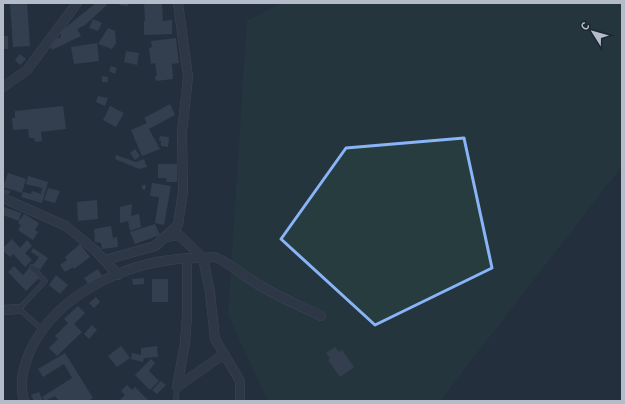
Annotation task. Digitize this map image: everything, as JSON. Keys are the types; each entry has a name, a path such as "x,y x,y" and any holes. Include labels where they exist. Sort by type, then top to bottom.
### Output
{"street":[{"path":"3,87 27,70 77,3"},
{"path":"105,260 154,246 178,225 183,191 182,132 188,77 178,3"},
{"path":"3,198 66,226 96,250 118,275"},
{"path":"165,237 179,235 203,258 210,292 215,339 240,381 240,401"},
{"path":"24,401 21,391 23,367 36,338 60,309 89,288 118,275 153,263 187,258 214,257 263,287 321,316"},
{"path":"177,387 185,344 187,315 187,258"},
{"path":"3,310 19,309"},
{"path":"177,387 224,354"}],"lane":[{"path":"32,267 45,281 19,309 43,330"},
{"path":"176,401 177,387"}],"highlighted area":[{"path":"464,138 492,268 375,325 281,239 346,148"}],"green space":[{"path":"282,3 622,3 622,166 440,401 268,401 228,315 247,21"}],"building":[{"path":"10,3 27,3 30,46 13,47"},
{"path":"96,3 105,3 107,5 85,25 77,29 81,36 52,50 49,42 61,37 60,32"},
{"path":"120,3 129,3 128,6 119,5"},
{"path":"144,3 162,3 163,21 172,20 172,34 144,35"},
{"path":"93,19 102,23 98,31 89,28"},
{"path":"108,28 115,31 116,43 112,49 98,44"},
{"path":"3,36 8,36 8,49 3,49"},
{"path":"176,38 179,63 172,64 173,79 156,81 155,76 157,76 155,63 151,64 149,48 152,47 151,41"},
{"path":"97,43 99,61 74,64 71,47"},
{"path":"126,51 139,53 137,65 124,62"},
{"path":"20,54 26,59 20,65 15,60"},
{"path":"111,66 117,68 115,74 109,71"},
{"path":"102,76 108,77 108,82 102,82"},
{"path":"98,96 108,98 105,106 96,102"},
{"path":"170,104 175,115 149,129 160,149 142,156 131,130 147,123 144,118"},
{"path":"63,106 66,129 41,132 42,141 35,142 34,138 29,138 28,129 13,130 12,118 15,118 15,111"},
{"path":"110,106 124,113 116,127 103,120"},
{"path":"160,136 169,137 168,147 161,146 161,141 159,140"},
{"path":"135,149 140,156 135,160 130,153"},
{"path":"116,155 136,162 144,159 147,167 139,169 115,159"},
{"path":"158,164 177,164 177,182 167,182 166,178 158,178"},
{"path":"8,173 26,179 22,193 3,187"},
{"path":"28,176 48,182 42,203 21,197 23,192 31,194 32,191 41,194 42,188 26,184"},
{"path":"152,183 171,186 164,225 155,223 159,197 150,196"},
{"path":"142,185 146,185 145,190 142,189"},
{"path":"48,188 60,191 55,203 44,200"},
{"path":"3,189 10,191 9,194 3,193"},
{"path":"97,200 98,219 78,221 77,202"},
{"path":"132,204 131,216 139,214 141,227 130,231 128,221 120,223 120,207"},
{"path":"4,207 21,213 19,221 3,215"},
{"path":"24,214 39,223 35,230 38,232 33,240 18,230 21,225 18,223"},
{"path":"155,224 160,235 135,244 130,232"},
{"path":"111,226 113,238 117,237 118,247 102,249 101,243 95,242 94,229"},
{"path":"12,239 20,248 27,240 32,246 25,253 32,260 25,267 13,254 10,257 3,251 3,248"},
{"path":"80,244 90,257 74,269 73,267 65,272 60,265 67,260 65,257"},
{"path":"33,248 48,258 40,270 33,265 39,257 31,252"},
{"path":"14,266 23,275 29,268 39,278 26,291 8,272"},
{"path":"98,269 102,276 89,285 84,278"},
{"path":"56,275 68,285 60,294 49,285"},
{"path":"144,278 144,284 133,285 132,279"},
{"path":"152,279 168,279 168,302 152,302"},
{"path":"96,297 100,302 94,308 89,303"},
{"path":"78,306 85,313 74,324 82,332 57,356 49,348 58,339 55,336 68,323 64,319"},
{"path":"92,325 97,330 89,339 84,334"},
{"path":"121,346 130,358 117,367 108,356"},
{"path":"157,346 158,357 144,358 143,362 131,359 132,353 141,355 141,348"},
{"path":"335,347 339,352 342,350 354,367 340,377 328,360 330,358 326,353"},
{"path":"65,353 93,398 88,401 59,401 55,396 45,401 42,397 72,378 64,364 43,377 38,369"},
{"path":"151,359 155,363 149,371 159,381 150,390 135,375"},
{"path":"161,381 166,385 157,394 152,390"},
{"path":"127,385 132,390 135,387 149,401 119,401 125,395 121,391"},
{"path":"39,392 43,401 34,401 31,395"}]}
